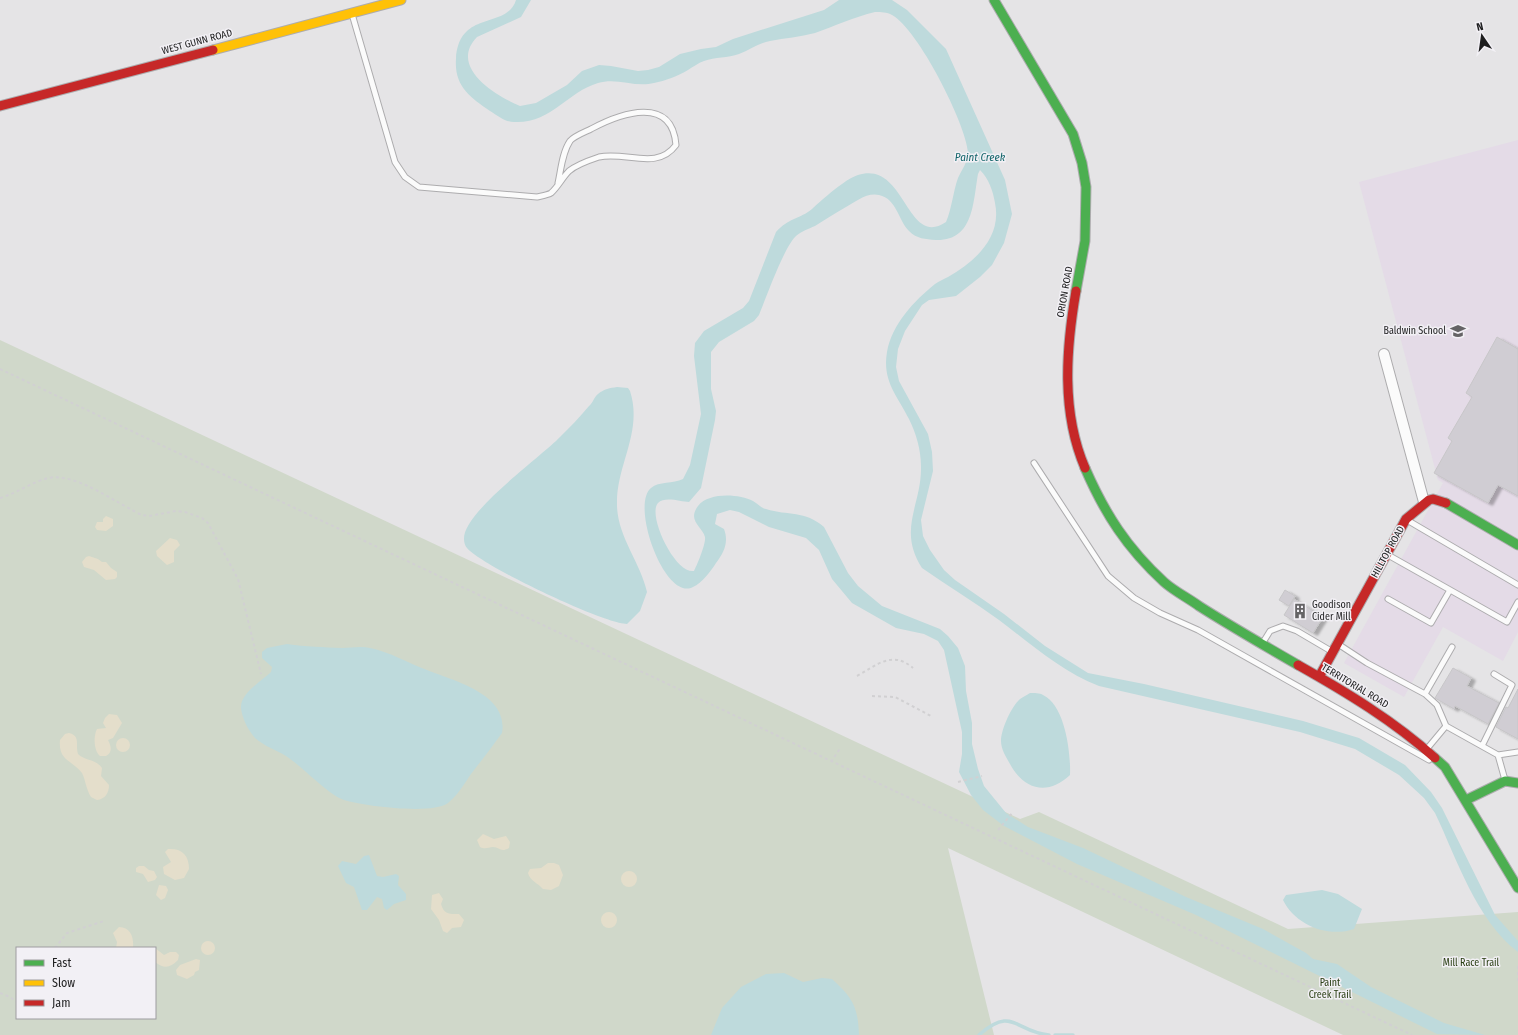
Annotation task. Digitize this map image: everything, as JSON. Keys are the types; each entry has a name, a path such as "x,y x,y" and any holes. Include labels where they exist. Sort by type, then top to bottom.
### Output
{"street":[{"name":"WEST GUNN ROAD","path":"0,105 352,14 400,0"},
{"name":"ORION ROAD","path":"994,0 1073,134 1082,163 1086,187 1085,241 1069,334 1067,360 1070,413 1081,458 1100,502 1115,526 1136,553 1165,583"},
{"path":"1384,354 1424,502 1434,499 1454,507 1518,546"},
{"name":"HILLTOP ROAD","path":"1319,677 1406,520 1424,502"},
{"name":"TERRITORIAL ROAD","path":"1165,583 1261,645 1319,677 1389,720 1410,735 1445,767 1466,800"},
{"path":"1518,783 1505,781 1466,800 1518,888"}],"lane":[{"path":"352,14 395,162 405,177 419,187 537,197 551,193 570,170 601,157 655,159 671,153 676,145 672,126 665,117 656,113 643,112 626,114 598,125 571,140 565,151 558,183"},
{"path":"1034,463 1108,576 1134,598 1160,613 1198,630 1302,687 1421,756 1445,767"},
{"path":"1406,520 1518,585"},
{"path":"1387,554 1507,622 1518,602"},
{"path":"1388,599 1431,623 1450,590"},
{"path":"1261,645 1270,631 1283,626 1297,631 1367,663 1425,694 1437,705 1446,726 1498,755 1518,752"},
{"path":"1425,694 1452,647"},
{"path":"1482,746 1512,685 1494,674"},
{"path":"1426,750 1446,726"},
{"path":"1498,755 1505,781"}],"path":[{"path":"0,369 830,762 1412,1035"},
{"path":"0,498 54,477 81,483 142,515 148,516 176,511 185,512 202,518 217,537 238,579 261,674"},
{"path":"857,676 882,661 894,659 905,661 913,668"},
{"path":"872,696 895,697 931,716"},
{"path":"830,762 841,748"},
{"path":"958,782 982,776"},
{"path":"998,830 1013,812"},
{"path":"56,947 68,933 104,921"},
{"path":"1518,966 1518,981"},
{"path":"0,993 10,996 16,1001"}],"shaded area":[{"name":"Baldwin School","path":"1518,140 1518,632 1503,661 1443,627 1404,697 1344,663 1443,483 1438,480 1359,182"}],"green space":[{"path":"0,340 1020,819 1039,812 1288,929 1518,912 1518,1035 1343,1035 948,848 994,1035 0,1035"}],"sand":[{"path":"106,516 113,519 113,526 106,531 97,530 95,527 97,522 103,522 103,519"},
{"path":"170,538 177,540 180,545 174,551 174,562 167,565 157,556 156,551"},
{"path":"89,556 102,562 106,562 117,572 117,577 115,579 106,580 94,570 84,567 82,562"},
{"path":"109,714 117,715 122,723 113,738 108,740 111,747 110,753 106,756 100,756 95,747 95,736 97,729 106,728 103,723"},
{"path":"69,733 75,736 78,754 97,763 102,768 101,776 109,785 108,791 104,797 97,800 91,797 82,773 63,756 60,747 60,740 65,734"},
{"path":"120,738 126,738 130,742 130,748 126,752 120,752 116,748 116,742"},
{"path":"483,834 494,839 506,836 510,842 509,848 504,850 495,847 480,847 477,840"},
{"path":"168,849 181,851 186,856 189,869 184,878 175,880 164,874 163,867 171,862 165,852"},
{"path":"548,863 559,865 563,875 559,886 551,890 543,889 532,880 528,873 530,869 541,868"},
{"path":"139,866 144,866 149,870 154,871 157,877 155,880 148,882 143,874 136,872 136,868"},
{"path":"629,871 636,876 637,879 632,886 629,887 622,882 621,879 626,872"},
{"path":"159,885 166,886 168,890 165,898 161,900 156,895"},
{"path":"439,893 443,899 441,904 442,908 450,914 459,914 464,920 461,927 452,928 447,933 443,931 439,920 431,909 432,895"},
{"path":"609,912 615,914 617,920 615,926 609,928 603,926 601,920 603,914"},
{"path":"119,927 123,927 129,931 133,940 133,947 116,947 117,942 113,933"},
{"path":"208,941 213,943 215,948 213,953 208,955 203,953 201,948 203,943"},
{"path":"156,949 164,955 170,952 176,952 179,955 178,960 170,966 164,967 156,963"},
{"path":"196,959 200,960 199,970 195,972 194,975 187,979 177,975 176,970 180,965"}],"water":[{"name":"Paint Creek","path":"516,0 531,0 521,17 477,37 470,48 468,59 472,69 488,88 520,106 536,103 567,85 582,71 599,65 638,71 648,70 659,67 680,54 716,47 733,39 824,10 839,0 892,0 907,10 946,49 1005,180 1012,214 1004,243 992,265 980,277 956,296 929,300 922,305 905,331 898,349 896,367 899,381 928,434 932,452 933,471 921,520 923,536 930,550 944,570 955,580 1004,614 1045,646 1088,673 1144,684 1303,721 1359,738 1405,765 1431,792 1442,808 1495,915 1518,941 1518,952 1503,939 1479,906 1460,869 1435,813 1424,798 1399,775 1355,749 1300,732 1099,686 1085,680 1035,648 990,613 922,568 915,554 911,541 912,517 920,480 920,454 912,424 895,395 889,380 886,362 887,352 899,323 919,298 935,284 958,271 977,256 991,237 995,227 995,203 990,185 980,170 978,174 973,207 965,227 958,234 949,239 932,240 915,236 905,226 894,205 885,197 875,194 861,198 815,226 803,231 791,242 781,261 759,315 754,321 719,342 711,352 711,389 716,411 701,488 689,502 665,500 658,503 656,509 656,519 660,531 671,554 687,569 694,571 705,540 703,533 696,523 694,516 695,511 703,501 717,496 740,497 753,501 764,508 796,514 810,518 817,522 824,527 848,573 858,586 882,606 940,629 958,648 965,666 966,691 972,723 972,744 978,769 984,786 1006,813 1028,827 1083,848 1186,897 1263,929 1306,953 1313,959 1337,964 1371,987 1444,1023 1485,1035 1437,1034 1196,915 1077,864 1004,826 983,810 971,795 959,772 962,754 962,732 944,650 938,641 924,634 896,628 852,603 832,579 819,550 806,538 769,527 739,512 730,510 717,514 715,524 724,529 726,543 712,570 700,583 693,587 682,588 672,580 662,567 654,550 648,531 645,513 646,498 651,488 654,486 683,479 690,465 701,414 694,356 695,343 704,331 743,308 749,301 776,232 780,227 808,212 834,190 853,177 858,175 874,174 886,180 896,190 913,215 922,224 933,227 946,222 958,178 967,159 968,152 965,139 950,100 939,78 915,38 903,24 892,15 879,12 860,16 815,33 766,42 739,54 704,61 667,80 647,84 612,81 598,83 587,87 549,113 538,118 527,121 508,121 499,117 470,96 461,84 458,77 456,59 459,43 465,33 474,26 503,15 511,9"},
{"path":"609,388 628,388 633,406 632,434 618,488 618,514 624,537 644,581 647,592 640,611 627,624 594,615 518,580 477,556 466,547 464,540 467,528 476,514 504,485 560,437 575,422 598,394"},
{"path":"287,644 342,648 370,648 392,655 464,684 488,699 497,708 502,720 502,733 461,789 448,803 440,807 413,809 381,807 344,800 330,792 286,756 266,746 255,738 244,720 241,708 244,697 271,672 272,667 262,658 262,652 267,648"},
{"path":"1030,693 1042,694 1051,700 1061,719 1068,743 1070,775 1062,782 1045,788 1037,787 1022,780 1010,764 1001,744 1001,736 1010,713 1020,699"},
{"path":"369,855 377,876 383,877 396,874 399,876 398,885 406,894 406,900 394,904 387,910 384,908 382,899 377,897 367,910 362,910 354,887 346,883 338,866 342,861 356,864 364,856"},
{"path":"1322,890 1338,894 1362,909 1354,929 1334,932 1313,927 1304,923 1288,909 1283,900 1286,895"},
{"path":"784,973 803,982 822,978 832,979 850,998 856,1010 859,1035 711,1035 722,1008 741,987 766,974"}],"building":[{"path":"1497,337 1518,349 1518,496 1498,485 1488,503 1434,473 1452,441 1448,438 1472,397 1466,393"},
{"path":"1285,590 1295,596 1289,606 1279,600"},
{"name":"Goodison Cider Mill","path":"1294,599 1323,617 1313,633 1284,615"},
{"path":"1453,668 1471,678 1467,686 1499,703 1488,724 1455,706 1454,709 1435,698"},
{"path":"1518,689 1518,739 1496,727 1506,707 1508,708"}],"waterway":[{"path":"979,1035 990,1026 1007,1021 1028,1030 1049,1035"},
{"path":"1055,1035 1073,1035"}],"traffic: fast":[{"path":"994,0 1073,134 1082,163 1086,187 1085,241 1076,291"},
{"path":"1085,468 1118,530 1139,556 1164,582 1211,614 1298,665"},
{"path":"1446,503 1518,545"},
{"path":"1435,758 1445,767 1518,888"},
{"path":"1466,800 1505,781 1518,783"}],"traffic: slow":[{"path":"213,50 401,0"}],"traffic: jam":[{"path":"0,106 213,50"},
{"path":"1076,291 1068,358 1069,403 1077,447 1085,468"},
{"path":"1319,677 1406,519 1429,500 1433,499 1446,503"},
{"path":"1298,665 1386,719 1435,758"}],"place":[{"name":"Baldwin School","path":"1458,331"},
{"name":"Goodison Cider Mill","path":"1300,611"}],"park label":[{"name":"Mill Race Trail","path":"1471,963"},
{"name":"Paint Creek Trail","path":"1330,988"}]}
